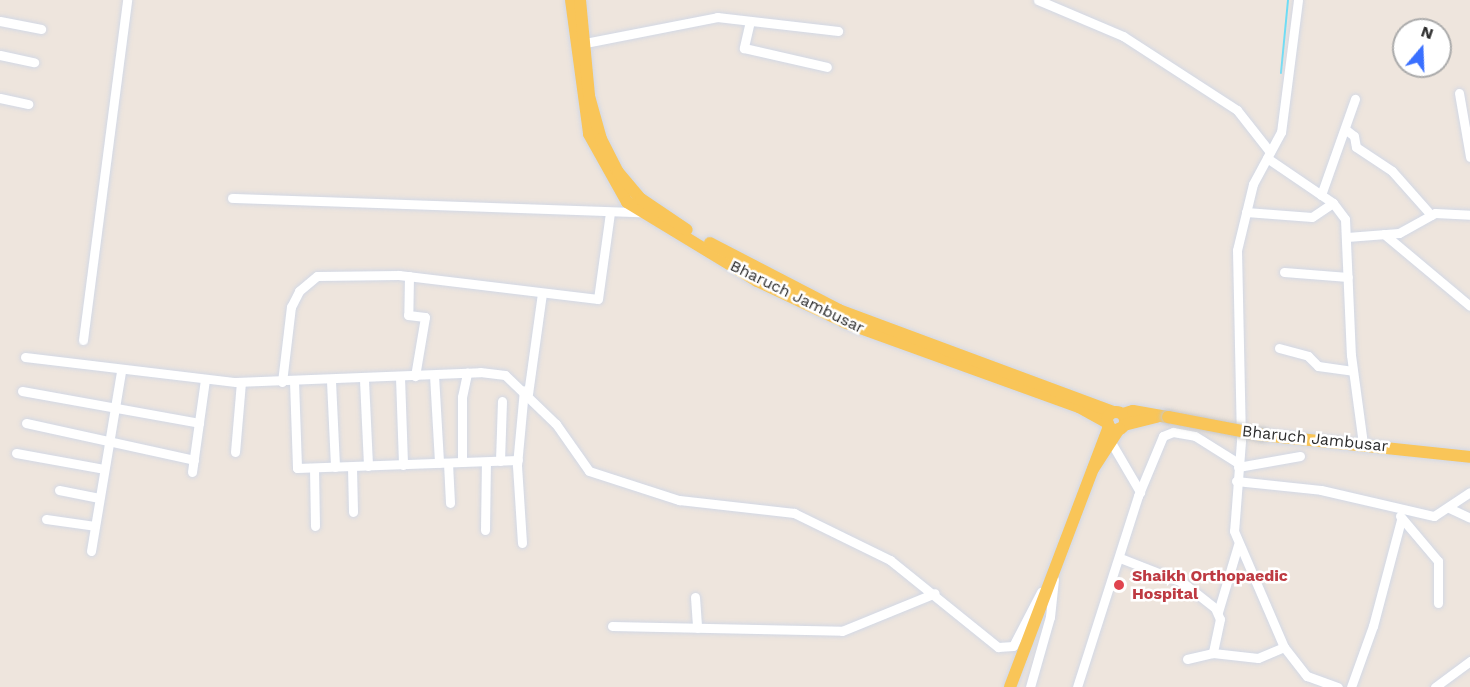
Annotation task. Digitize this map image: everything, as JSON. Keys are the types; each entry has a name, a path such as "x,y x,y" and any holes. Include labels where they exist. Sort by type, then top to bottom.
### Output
{"main road":[{"name":"Bharuch Jambusar","path":"571,0 601,139 633,198 643,212 757,281 844,322 1116,421 1165,416 1262,435 1470,457"},
{"name":"Bharuch Jambusar","path":"580,0 580,44"},
{"name":"Bharuch Jambusar","path":"633,198 723,251 839,310 1116,421"},
{"path":"1093,469 1112,444 1116,421"},
{"path":"1010,687 1040,618 1093,469 1116,421"}],"street":[{"path":"83,340 127,0"},
{"path":"1038,0 1123,36 1237,110 1269,155 1333,203 1345,219 1353,371 1363,444"},
{"path":"1298,0 1281,132 1252,184 1237,250 1238,465 1233,514 1238,545 1284,646 1307,676 1338,687"},
{"path":"580,44 717,17 838,31"},
{"path":"0,21 40,29"},
{"path":"750,21 744,48 827,67"},
{"path":"0,55 34,62"},
{"path":"1459,93 1468,133 1470,157"},
{"path":"0,98 28,104"},
{"path":"1322,195 1355,99"},
{"path":"1345,129 1354,135 1356,147 1392,171 1431,215"},
{"path":"232,198 643,212"},
{"path":"1246,212 1312,217 1333,203"},
{"path":"282,382 291,307 309,281 328,273 409,276 600,298 610,212"},
{"path":"1347,237 1402,232 1431,215 1469,217"},
{"path":"1384,234 1470,306"},
{"path":"1284,272 1348,277"},
{"path":"409,276 408,315 426,317 415,376"},
{"path":"522,543 518,460 542,293"},
{"path":"1279,348 1308,356 1318,366 1353,371"},
{"path":"25,357 122,371 241,382 364,380 467,373 505,375 526,392 589,471 679,500 792,512 886,558 969,626 1006,649 1013,646 1054,577"},
{"path":"91,551 122,371"},
{"path":"462,462 462,397 467,373"},
{"path":"434,375 450,503"},
{"path":"400,377 403,465"},
{"path":"192,472 206,380"},
{"path":"364,380 369,466"},
{"path":"294,381 295,464 299,469 518,460"},
{"path":"331,381 335,467"},
{"path":"235,452 241,382"},
{"path":"22,391 199,423"},
{"path":"500,461 502,400"},
{"path":"26,423 194,460"},
{"path":"1077,687 1140,492 1162,438 1169,432 1200,438 1238,465 1300,456"},
{"path":"1112,444 1140,492"},
{"path":"16,453 104,469"},
{"path":"485,530 486,462"},
{"path":"352,467 353,512"},
{"path":"314,468 315,526"},
{"path":"1236,482 1321,490 1400,510 1438,516 1470,492"},
{"path":"59,490 99,498"},
{"path":"1449,508 1470,518"},
{"path":"1351,687 1373,626 1401,520 1400,510"},
{"path":"46,519 95,526"},
{"path":"1401,520 1438,561 1438,603"},
{"path":"1214,653 1218,612 1238,545"},
{"path":"1120,558 1185,583 1218,612"},
{"path":"1030,687 1051,613 1054,577"},
{"path":"612,626 842,631 932,594"},
{"path":"695,597 697,628"},
{"path":"1187,658 1214,653 1252,658 1284,646"},
{"path":"1435,687 1470,661"}],"waterway":[{"path":"1281,73 1288,0"}],"place":[{"name":"Shaikh Orthopaedic Hospital","path":"1119,585"}]}
